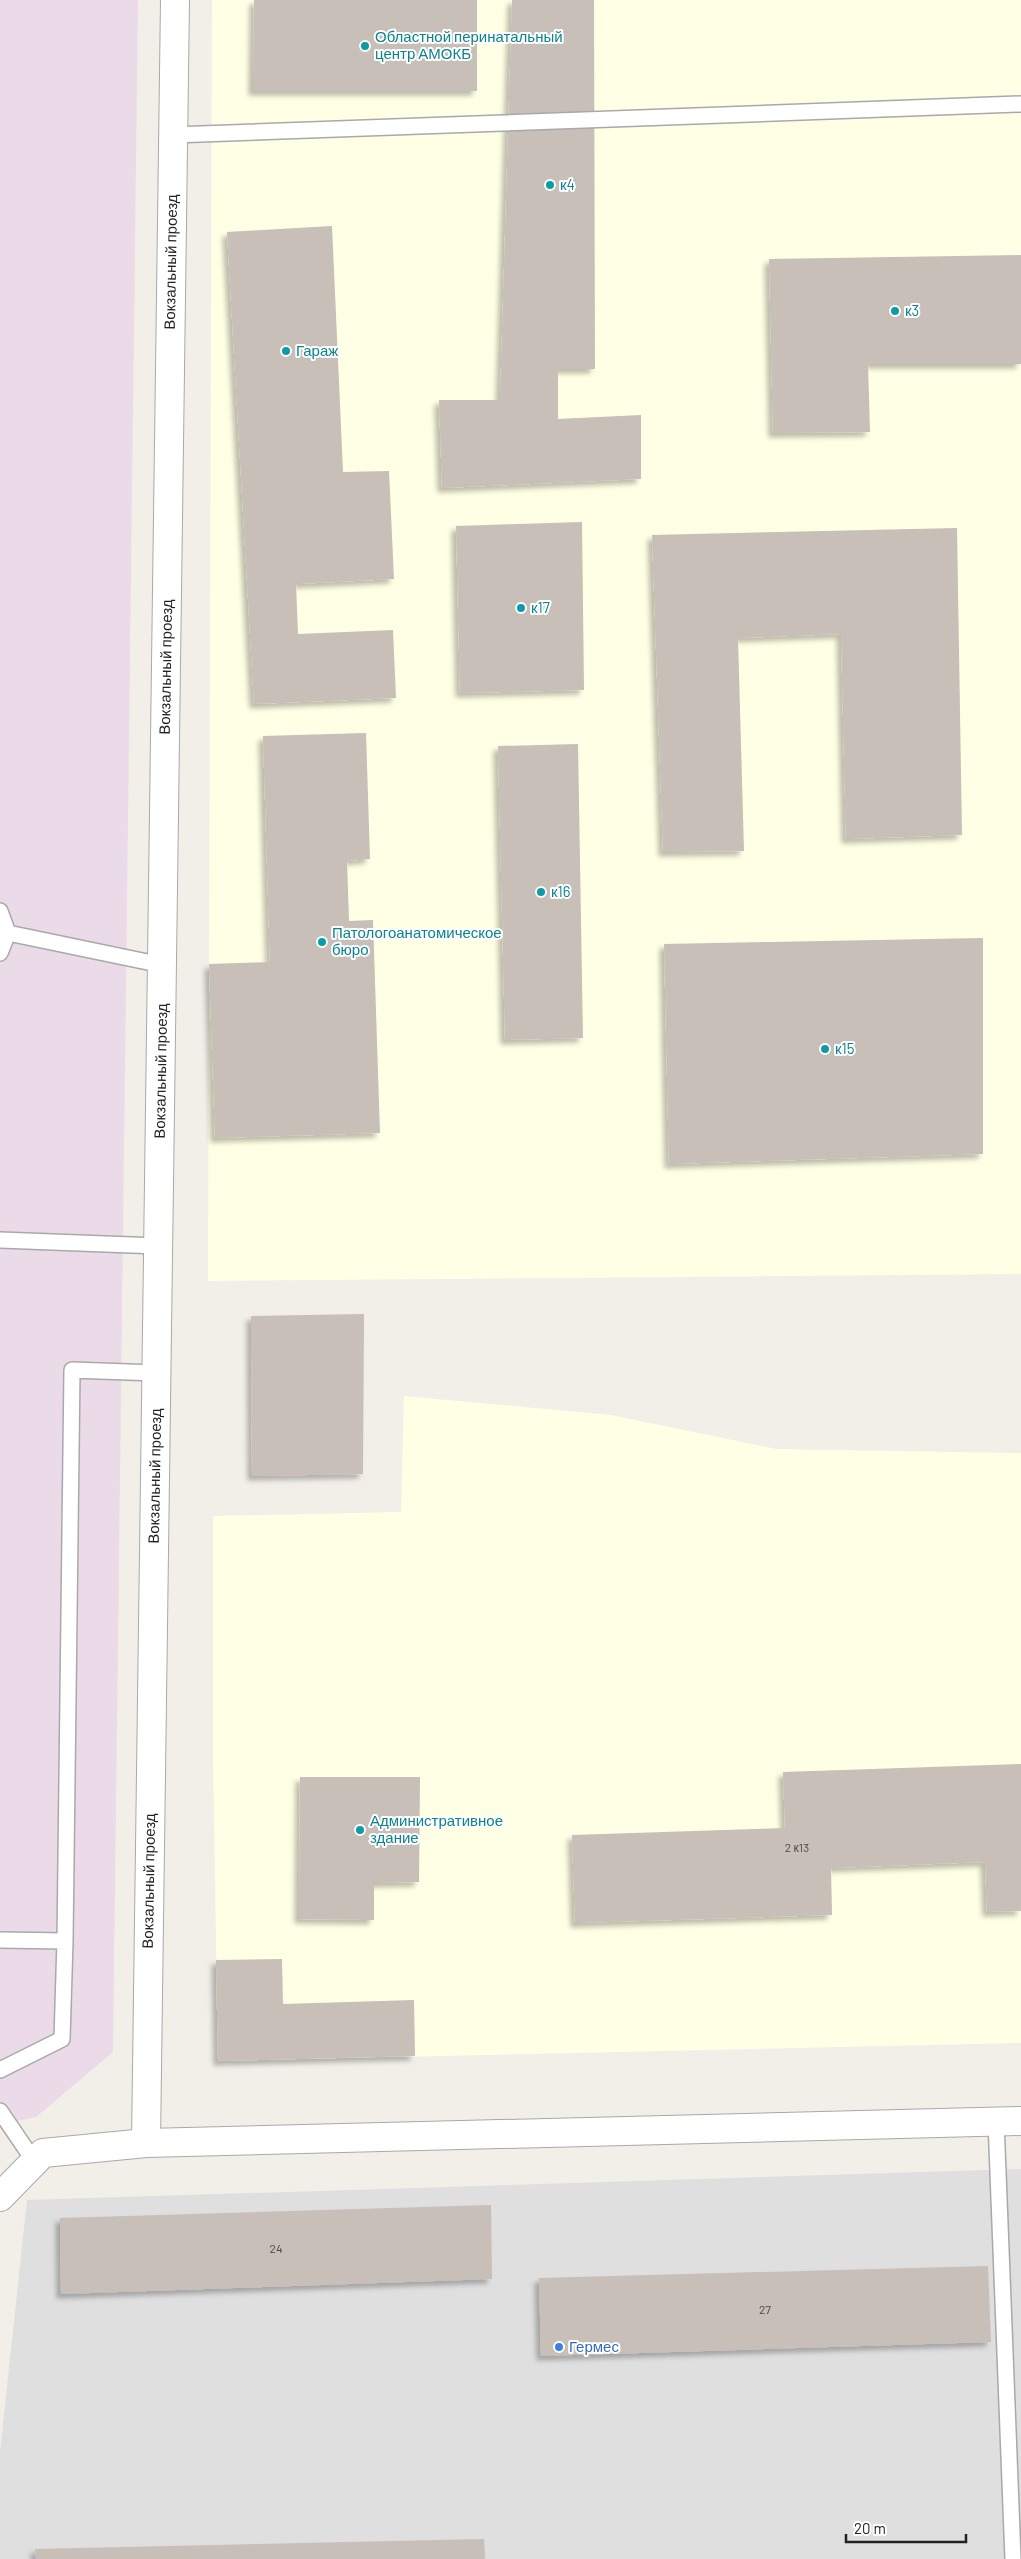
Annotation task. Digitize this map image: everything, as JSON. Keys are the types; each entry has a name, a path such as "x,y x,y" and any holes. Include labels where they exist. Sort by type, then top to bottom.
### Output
{"street":[{"name":"Вокзальный проезд","path":"146,2143 175,0"},
{"path":"0,2197 43,2153 146,2143 1009,2121"}],"lane":[{"path":"173,135 1021,104"},
{"path":"0,911 8,933 0,953"},
{"path":"8,933 162,965"},
{"path":"0,1240 158,1246"},
{"path":"0,2070 62,2040 65,1941 72,1370 156,1373"},
{"path":"0,1940 65,1941"},
{"path":"0,2112 34,2161"},
{"path":"1009,2121 1013,2559"}],"shaded area":[{"path":"0,0 138,0 113,2052 36,2117 0,2125"},
{"path":"212,0 1021,0 1021,1274 208,1281"},
{"path":"404,1396 611,1415 776,1449 1021,1453 1021,2043 218,2061 213,1757 213,1516 401,1512"},
{"path":"1021,2169 1021,2559 0,2559 0,2452 27,2200"}],"building":[{"name":"Областной перинатальный центр АМОКБ","path":"254,0 477,0 477,91 253,91"},
{"name":"к4","path":"512,0 594,0 595,369 558,369 558,419 641,415 641,479 442,488 439,400 500,400"},
{"name":"Гараж","path":"332,226 343,472 389,471 394,579 296,584 298,634 393,630 396,698 254,704 227,232"},
{"name":"к3","path":"1021,255 1021,364 868,364 870,432 773,433 769,259"},
{"name":"к17","path":"582,522 584,690 460,693 456,526"},
{"path":"957,528 962,835 846,839 841,634 738,638 744,851 663,852 652,535"},
{"name":"Патологоанатомическое бюро","path":"366,733 370,859 347,861 349,921 373,920 380,1133 215,1138 209,964 270,962 263,736"},
{"name":"к16","path":"578,744 583,1038 505,1040 498,746"},
{"name":"к15","path":"983,938 983,1154 669,1164 664,944"},
{"path":"364,1314 363,1474 252,1476 251,1316"},
{"path":"1021,1764 1021,1911 987,1912 985,1862 831,1868 832,1915 575,1923 572,1835 785,1828 783,1772"},
{"name":"Административное здание","path":"300,1777 420,1777 419,1882 374,1883 374,1920 299,1919"},
{"path":"282,1959 283,2004 414,2000 415,2056 218,2061 216,1960"},
{"path":"491,2205 492,2279 61,2294 60,2218"},
{"path":"988,2266 991,2342 541,2356 539,2278"},
{"path":"484,2539 485,2559 36,2559 35,2549"}],"place":[{"name":"Областной перинатальный центр АМОКБ","path":"365,46"},
{"name":"к4","path":"550,185"},
{"name":"к3","path":"895,311"},
{"name":"Гараж","path":"286,351"},
{"name":"к17","path":"521,608"},
{"name":"к16","path":"541,892"},
{"name":"Патологоанатомическое бюро","path":"322,942"},
{"name":"к15","path":"825,1049"},
{"name":"Административное здание","path":"360,1830"},
{"name":"Гермес","path":"559,2347"}]}
